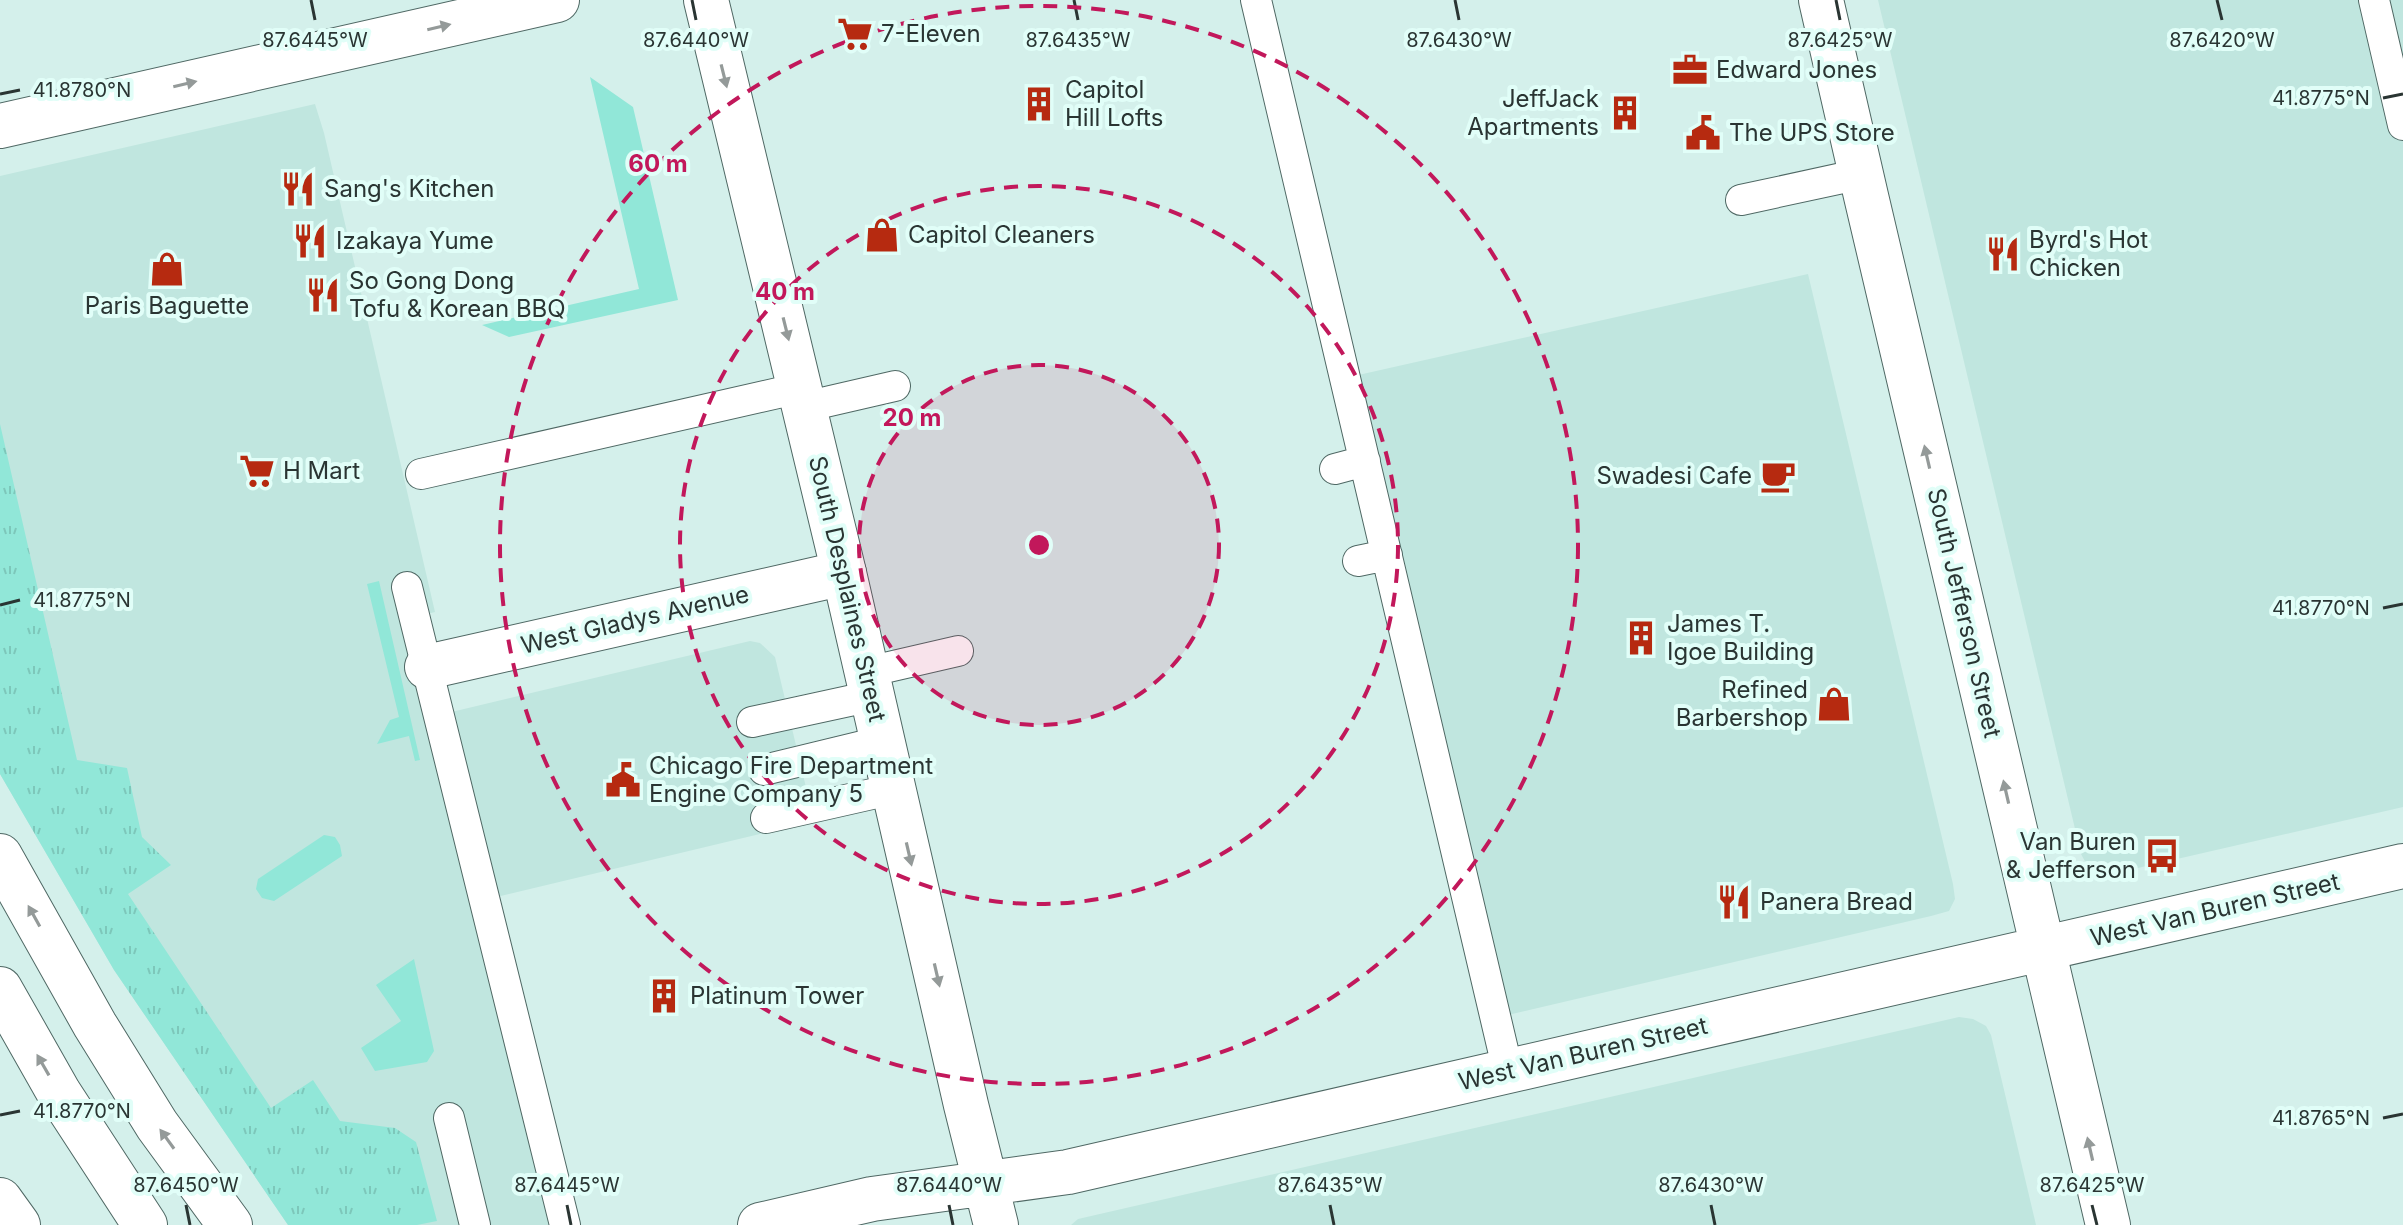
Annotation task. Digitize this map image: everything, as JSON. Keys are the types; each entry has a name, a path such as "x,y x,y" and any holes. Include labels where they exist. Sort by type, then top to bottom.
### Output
{"main road":[{"path":"0,126 557,0"},
{"name":"South Desplaines Street","path":"706,0 996,1225"},
{"name":"South Jefferson Street","path":"1821,0 2108,1225"},
{"name":"West Gladys Avenue","path":"427,667 844,573"},
{"path":"0,856 95,1025 149,1113 230,1225"},
{"name":"West Van Buren Street","path":"760,1225 872,1199 1068,1172 2403,866"},
{"path":"0,989 59,1093 145,1225"},
{"path":"0,1200 18,1225"}],"lane":[{"path":"1256,0 1365,461 1372,558 1508,1071"},
{"path":"2374,0 2403,125"},
{"path":"1741,200 1861,174"},
{"path":"421,474 802,397 895,386"},
{"path":"1335,469 1365,461"},
{"path":"407,587 565,1225"},
{"path":"752,722 870,684 958,651"},
{"path":"764,770 883,741"},
{"path":"766,818 894,789"},
{"path":"449,1118 475,1225"}],"shaded area":[{"path":"1878,0 2403,0 2403,807 2116,873 2099,873 2088,867 2081,854"},
{"path":"315,104 435,612 415,617 439,715 750,641 760,643 775,657 814,821 484,900 564,1221 548,1225 288,1225 114,970 0,774 0,176"},
{"name":"James T. Igoe Building","path":"1808,274 1955,899 1949,911 1931,916 1495,1018 1345,378"},
{"path":"1959,1017 1973,1019 1986,1026 1991,1035 2036,1225 1071,1225 1078,1219"}],"green space":[{"path":"590,77 633,107 678,300 509,337 482,325 639,289"},
{"path":"0,424 77,760 127,768 142,837 171,865 128,894 271,1108 313,1080 340,1121 395,1128 416,1142 437,1221 417,1225 288,1225 114,970 0,774"},
{"path":"379,581 420,760 415,761 409,736 377,744 390,720 399,717 367,584"},
{"path":"324,835 335,837 342,856 274,901 262,898 256,889 258,879"},
{"path":"414,959 434,1051 427,1062 375,1071 361,1048 401,1021 376,985"}],"place":[{"name":"7-Eleven","path":"855,34"},
{"name":"Edward Jones","path":"1690,70"},
{"name":"Capitol Hill Lofts","path":"1039,104"},
{"name":"JeffJack Apartments","path":"1625,113"},
{"name":"The UPS Store","path":"1703,133"},
{"name":"Sang's Kitchen","path":"298,189"},
{"name":"Capitol Cleaners","path":"882,235"},
{"name":"Izakaya Yume","path":"310,241"},
{"name":"Byrd's Hot Chicken","path":"2003,254"},
{"name":"Paris Baguette","path":"167,269"},
{"name":"So Gong Dong Tofu & Korean BBQ","path":"323,295"},
{"name":"H Mart","path":"257,471"},
{"name":"Swadesi Cafe","path":"1778,476"},
{"name":"James T. Igoe Building","path":"1641,638"},
{"name":"Refined Barbershop","path":"1834,704"},
{"name":"Chicago Fire Department Engine Company 5","path":"623,780"},
{"name":"Van Buren & Jefferson","path":"2162,856"},
{"name":"Panera Bread","path":"1734,902"},
{"name":"Platinum Tower","path":"664,996"}]}
